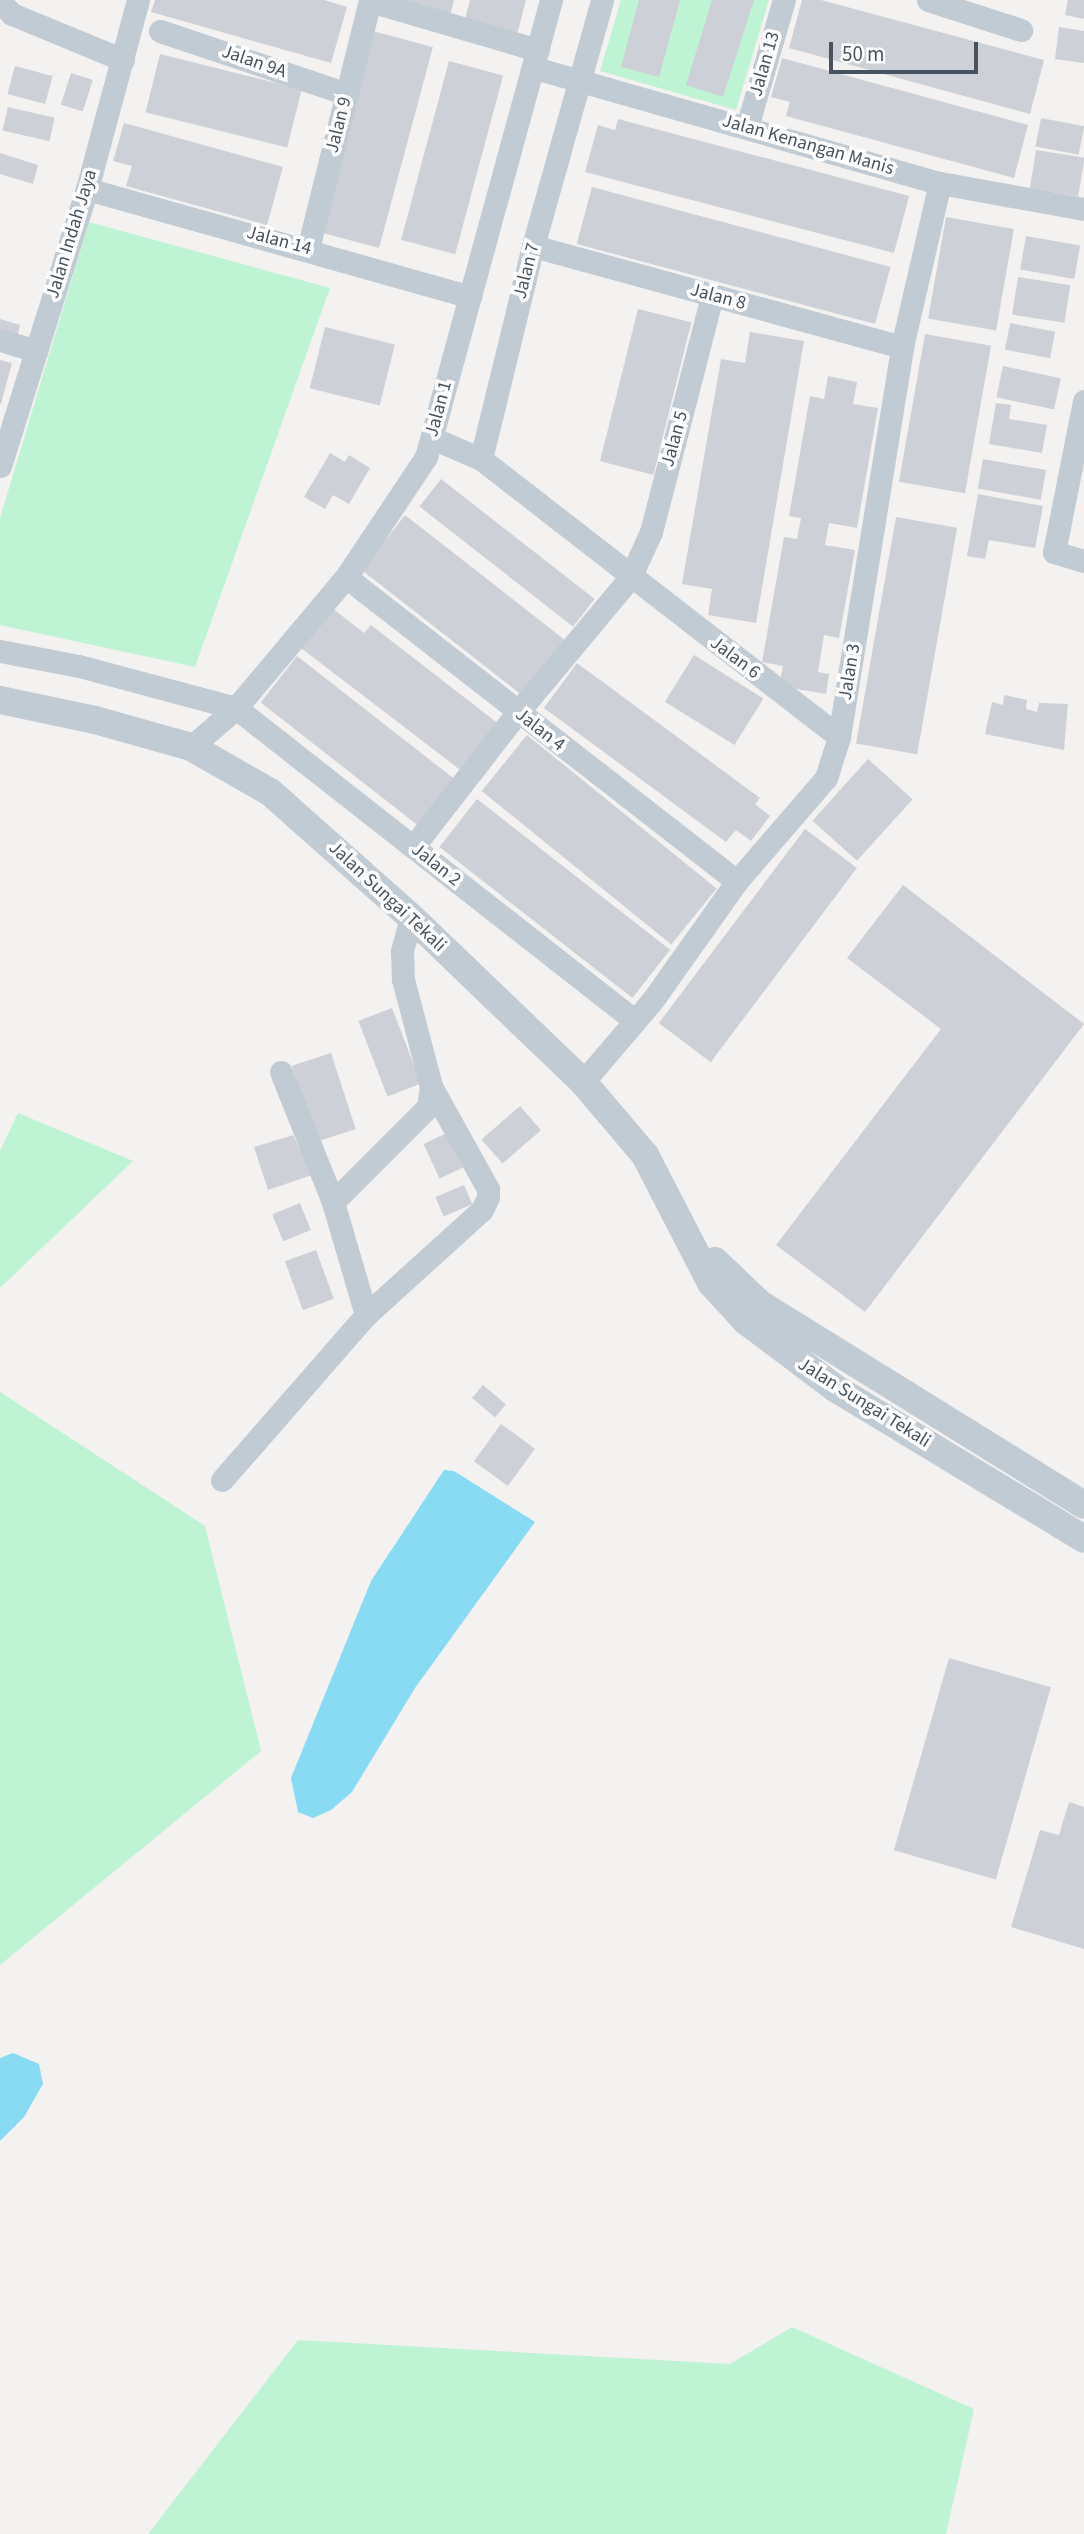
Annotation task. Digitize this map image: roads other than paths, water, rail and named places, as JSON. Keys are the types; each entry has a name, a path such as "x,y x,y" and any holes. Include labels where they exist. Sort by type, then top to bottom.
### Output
{"street":[{"name":"Jalan Indah Jaya","path":"0,466 87,189 138,0"},
{"name":"Jalan 1","path":"191,747 236,708 346,576 426,457 551,0"},
{"name":"Jalan 7","path":"481,459 533,246 602,0"},
{"name":"Jalan 13","path":"747,127 784,0"},
{"path":"928,0 1021,30"},
{"name":"Jalan Kenangan Manis","path":"370,1 536,59 580,83 747,127 940,183 1084,209"},
{"name":"Jalan 9","path":"308,249 370,1"},
{"path":"0,2 12,14 123,60"},
{"name":"Jalan 9A","path":"160,31 347,94"},
{"name":"Jalan 3","path":"583,1082 635,1021 737,881 812,798 826,778 839,737 902,347 940,183"},
{"name":"Jalan 14","path":"87,189 308,249 470,297"},
{"name":"Jalan 8","path":"533,246 902,347"},
{"name":"Jalan 5","path":"630,579 651,532 712,296"},
{"path":"0,340 36,351"},
{"path":"1084,401 1054,552 1084,561"},
{"name":"Jalan 6","path":"432,439 481,459 630,579 839,737"},
{"name":"Jalan 4","path":"346,576 517,713 737,881"},
{"path":"413,847 517,713 630,579"},
{"path":"0,651 79,666 236,708"},
{"name":"Jalan Sungai Tekali","path":"0,700 38,705 191,747 270,792 411,917 583,1082 645,1156 710,1283 796,1362 1084,1539"},
{"name":"Jalan 2","path":"236,708 635,1021"},
{"path":"222,1480 366,1315 482,1210 488,1197 488,1189 430,1086 403,979 402,951 411,917"},
{"path":"281,1072 332,1202 366,1315"},
{"path":"332,1202 419,1120 429,1107 430,1086"},
{"name":"Jalan Sungai Tekali","path":"681,1226 760,1304 1084,1505"}],"water":[{"path":"444,1470 454,1471 535,1522 415,1688 352,1792 331,1810 313,1818 298,1812 291,1778 371,1581"},
{"path":"13,2053 39,2064 43,2084 24,2117 0,2141 0,2058"}]}
